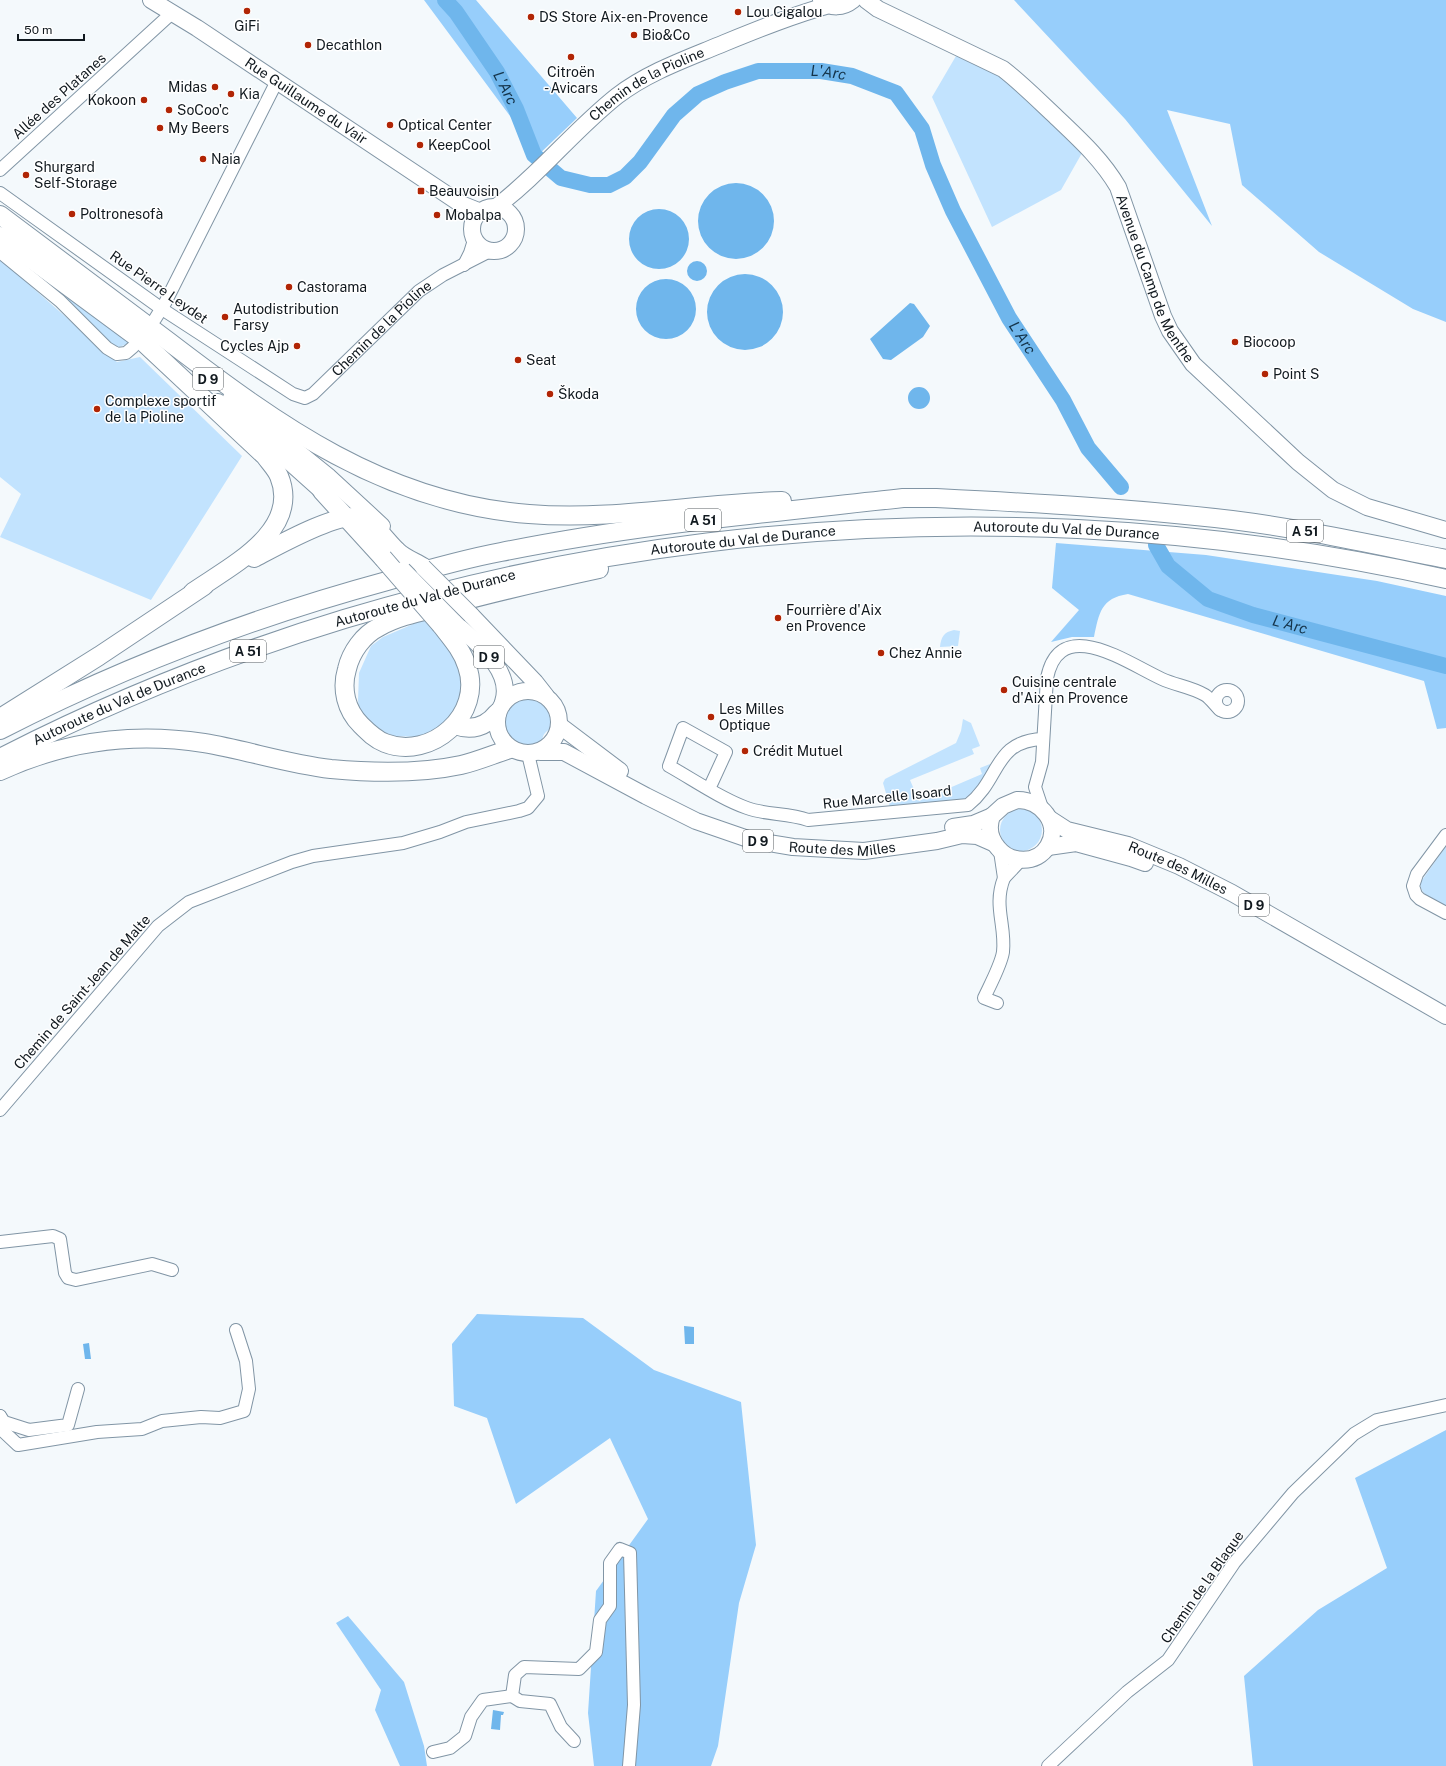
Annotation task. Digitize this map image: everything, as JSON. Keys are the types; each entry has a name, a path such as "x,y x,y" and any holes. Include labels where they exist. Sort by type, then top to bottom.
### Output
{"highway":[{"name":"D 9","path":"0,215 44,248"},
{"name":"D 9","path":"0,236 138,344"},
{"path":"44,248 237,394 288,429 354,466 410,488 448,500 510,512 554,515 624,512 755,501 903,498"},
{"path":"0,718 99,656 252,551 268,536 277,523 283,500 282,483 279,475 265,456 138,344"},
{"path":"322,491 349,517 394,554 447,623 468,666 470,676 467,703 455,725 445,734 433,741 406,747 384,742 365,729 353,716 346,701 344,691 347,668 354,652 364,639 379,627 418,613 549,580 690,553 856,529"},
{"name":"Autoroute du Val de Durance","path":"0,730 99,684 192,645 324,599 440,566 504,551 649,526 903,498 997,501 1118,509 1269,525 1446,558"},
{"path":"193,592 284,542 320,525 349,517"},
{"name":"Autoroute du Val de Durance","path":"0,758 170,680 288,637 406,601 508,575 609,556 737,538 856,529 950,526 1038,526 1179,535 1337,557 1446,579"},
{"path":"394,554 423,567"},
{"path":"455,725 466,728 478,727 489,721 500,707"},
{"path":"0,771 31,758 77,745 126,738 156,738 205,743 331,769 389,772 434,769 461,765 510,749"}],"main road":[{"name":"Rue Guillaume du Vair","path":"151,0 173,12 461,204 476,225"},
{"path":"799,14 809,0"},
{"name":"Avenue du Camp de Menthe","path":"825,3 835,7 850,2 872,5 1003,69 1019,82 1090,149 1108,170 1118,187 1170,331 1194,364 1209,381 1298,462 1333,490 1367,507 1446,530"},
{"name":"Chemin de la Pioline","path":"496,207 520,189 568,140 617,96 649,75 825,3"},
{"name":"Chemin de la Pioline","path":"512,216 513,205 520,189"},
{"path":"496,207 508,212 512,216 516,228 514,239 504,249 490,251 478,245 476,225 496,207"},
{"name":"D 9","path":"44,248 329,477 369,512 394,554"},
{"name":"D 9","path":"138,344 264,439 322,491"},
{"name":"D 9","path":"423,567 535,682 547,698"},
{"name":"D 9","path":"447,623 500,669 505,681 500,707"},
{"path":"529,691 539,693 547,698 554,705 558,714 559,725 554,741 534,753 510,749 503,742 498,733 496,723 500,707 515,694 529,691"},
{"name":"Route des Milles","path":"559,725 613,767 695,813 752,833 790,841 836,843 973,824 992,816"},
{"name":"Route des Milles","path":"534,753 564,752 611,775 646,796 696,820 751,840 793,847 864,851 962,835 977,836 995,844"},
{"path":"1017,800 1031,801 1046,814 1051,834 1048,847 1034,858 1020,861 1011,858 995,844 990,826 992,816 1003,806 1017,800"},
{"name":"Route des Milles","path":"1046,814 1067,830 1128,845 1178,866 1232,893 1446,1016"},
{"name":"Route des Milles","path":"1048,847 1076,843 1095,847 1131,858 1179,876 1425,1012 1446,1026"}],"street":[{"name":"Allée des Platanes","path":"0,170 173,12"},
{"path":"159,314 277,81"},
{"name":"Rue Pierre Leydet","path":"0,193 159,314 293,394 305,398"},
{"path":"464,265 470,254 476,225"},
{"name":"Chemin de la Pioline","path":"305,398 313,394 419,291 443,275 490,251"},
{"path":"0,252 60,301 112,351 117,354 126,353 138,344"},
{"path":"1046,814 1035,787 1042,762 1049,667 1054,657 1063,649 1077,645 1103,651 1162,679 1206,695 1220,710 1231,711 1235,708 1238,699 1235,693 1230,690 1206,695"},
{"path":"1220,691 1216,699 1217,706 1220,710"},
{"name":"Rue Marcelle Isoard","path":"709,789 726,752 683,728 669,766 709,789 748,808 808,820 968,805 984,790 1001,759 1015,745 1029,740 1043,739"},
{"name":"Chemin de Saint-Jean de Malte","path":"0,1110 158,926 189,902 292,862 313,856 403,843 440,832 466,822 528,808 538,796 534,753"},
{"path":"1017,800 1035,787"},
{"path":"1446,835 1417,874 1413,886 1416,895 1420,899 1446,912"},
{"path":"995,844 1004,878"},
{"path":"997,1003 984,998 1003,953 999,891 1004,878 1020,861"},
{"path":"0,1242 53,1236 60,1239 65,1273 68,1278 76,1280 152,1264 172,1270"},
{"path":"0,1416 4,1432 18,1445 97,1432 142,1429 162,1421 201,1416 220,1418 244,1410 249,1389 246,1362 236,1330"},
{"path":"0,1416 4,1422 29,1430 68,1425 78,1389"},
{"name":"Chemin de la Blaque","path":"1048,1766 1127,1692 1168,1660 1234,1563 1293,1493 1354,1434 1377,1420 1446,1405"},
{"path":"512,1696 515,1675 524,1667 579,1669 596,1652 600,1620 610,1606 610,1563 620,1548 630,1553 634,1705 629,1766"},
{"path":"433,1752 450,1748 465,1736 471,1717 483,1700 512,1696 520,1701 550,1704 560,1727 574,1741"}],"shaded area":[{"path":"424,0 476,0 577,118 534,159 513,120"},
{"path":"1014,0 1446,0 1446,322 1413,309 1319,252 1242,185 1230,124 1167,110 1212,226 1125,119"},
{"path":"956,56 1005,78 1082,153 1061,190 992,227 932,97"},
{"path":"736,183 751,186 763,194 771,206 774,221 771,236 763,248 751,256 736,259 721,256 709,248 701,236 698,221 701,206 709,194 721,186"},
{"path":"653,209 665,209 676,214 684,222 689,233 687,251 676,264 665,269 653,269 642,264 634,256 629,245 629,233 634,222 642,214"},
{"path":"0,246 130,343 119,347 112,344 60,295"},
{"name":"Complexe sportif de la Pioline","path":"0,259 117,362 140,357 242,456 151,600 0,537 21,494 0,477"},
{"path":"697,261 704,264 707,271 704,278 697,281 690,278 687,271 690,264"},
{"path":"738,274 752,274 766,280 777,291 783,305 783,319 780,327 772,339 766,344 752,350 738,350 724,344 713,333 707,319 707,305 713,291 724,280"},
{"path":"660,279 672,279 688,287 694,297 696,309 694,321 688,331 672,339 660,339 644,331 636,315 636,303 644,287"},
{"path":"910,303 914,304 930,326 923,337 891,360 883,359 870,339"},
{"path":"919,387 927,390 930,398 927,406 919,409 911,406 908,398 911,390"},
{"path":"1056,543 1206,555 1377,581 1446,596 1446,728 1437,729 1424,681 1128,594 1112,599 1103,608 1094,637 1072,637 1051,642 1079,610 1052,588"},
{"path":"425,619 452,647 463,673 459,703 444,726 418,737 395,736 383,732 360,714 358,701 359,673 371,646 383,637"},
{"path":"954,630 960,631 958,646 940,647 941,640 944,636 948,632"},
{"path":"525,698 538,701 546,707 552,723 551,729 544,734 542,742 529,745 519,744 511,738 505,730 504,721 506,711 513,703"},
{"path":"963,719 971,723 980,746 972,749 974,754 910,780 919,801 982,774 980,768 990,764 991,767 982,783 969,796 959,801 890,807 883,783 885,779 956,743 961,731"},
{"path":"1017,809 1025,809 1033,812 1039,818 1042,830 1039,842 1033,848 1025,851 1017,851 1009,848 1003,842 1000,834 1000,826 1003,818 1009,812"},
{"path":"1446,846 1446,906 1426,895 1421,888 1420,883"},
{"path":"477,1314 583,1318 654,1370 741,1402 756,1545 739,1603 718,1746 711,1766 594,1766 588,1713 596,1591 648,1519 610,1438 516,1504 487,1418 454,1406 452,1344"},
{"path":"684,1326 694,1327 694,1344 685,1344"},
{"path":"89,1343 91,1359 85,1359 83,1344"},
{"path":"1446,1430 1446,1766 1253,1766 1244,1676 1318,1610 1387,1568 1355,1478"},
{"path":"348,1616 404,1682 424,1746 427,1766 400,1766 375,1710 381,1690 336,1623"},
{"path":"493,1710 504,1712 503,1715 501,1715 500,1730 491,1729"}],"waterway":[{"name":"L'Arc","path":"445,0 456,12 497,72 516,109 534,155 561,178 590,185 609,185 625,177 640,162 674,115 698,94 725,82 758,71 821,71 852,76 896,93 922,129 933,165 953,211 1009,318 1063,400 1088,448 1121,487"},
{"name":"L'Arc","path":"1156,545 1168,566 1208,599 1253,615 1446,666"}],"place":[{"name":"GiFi","path":"247,11"},
{"name":"Lou Cigalou","path":"738,12"},
{"name":"DS Store Aix-en-Provence","path":"531,17"},
{"name":"Bio&Co","path":"634,35"},
{"name":"Decathlon","path":"308,45"},
{"name":"Citroën - Avicars","path":"571,57"},
{"name":"Midas","path":"215,87"},
{"name":"Kia","path":"231,94"},
{"name":"Kokoon","path":"144,100"},
{"name":"SoCoo'c","path":"169,110"},
{"name":"Optical Center","path":"390,125"},
{"name":"My Beers","path":"160,128"},
{"name":"KeepCool","path":"420,145"},
{"name":"Naia","path":"203,159"},
{"name":"Shurgard Self-Storage","path":"26,175"},
{"name":"Beauvoisin","path":"421,191"},
{"name":"Poltronesofà","path":"72,214"},
{"name":"Mobalpa","path":"437,215"},
{"name":"Castorama","path":"289,287"},
{"name":"Autodistribution Farsy","path":"225,317"},
{"name":"Biocoop","path":"1235,342"},
{"name":"Cycles Ajp","path":"297,346"},
{"name":"Seat","path":"518,360"},
{"name":"Point S","path":"1265,374"},
{"name":"Škoda","path":"550,394"},
{"name":"Complexe sportif de la Pioline","path":"97,409"},
{"name":"Fourrière d'Aix en Provence","path":"778,618"},
{"name":"Chez Annie","path":"881,653"},
{"name":"Cuisine centrale d'Aix en Provence","path":"1004,690"},
{"name":"Les Milles Optique","path":"711,717"},
{"name":"Crédit Mutuel","path":"745,751"}]}
